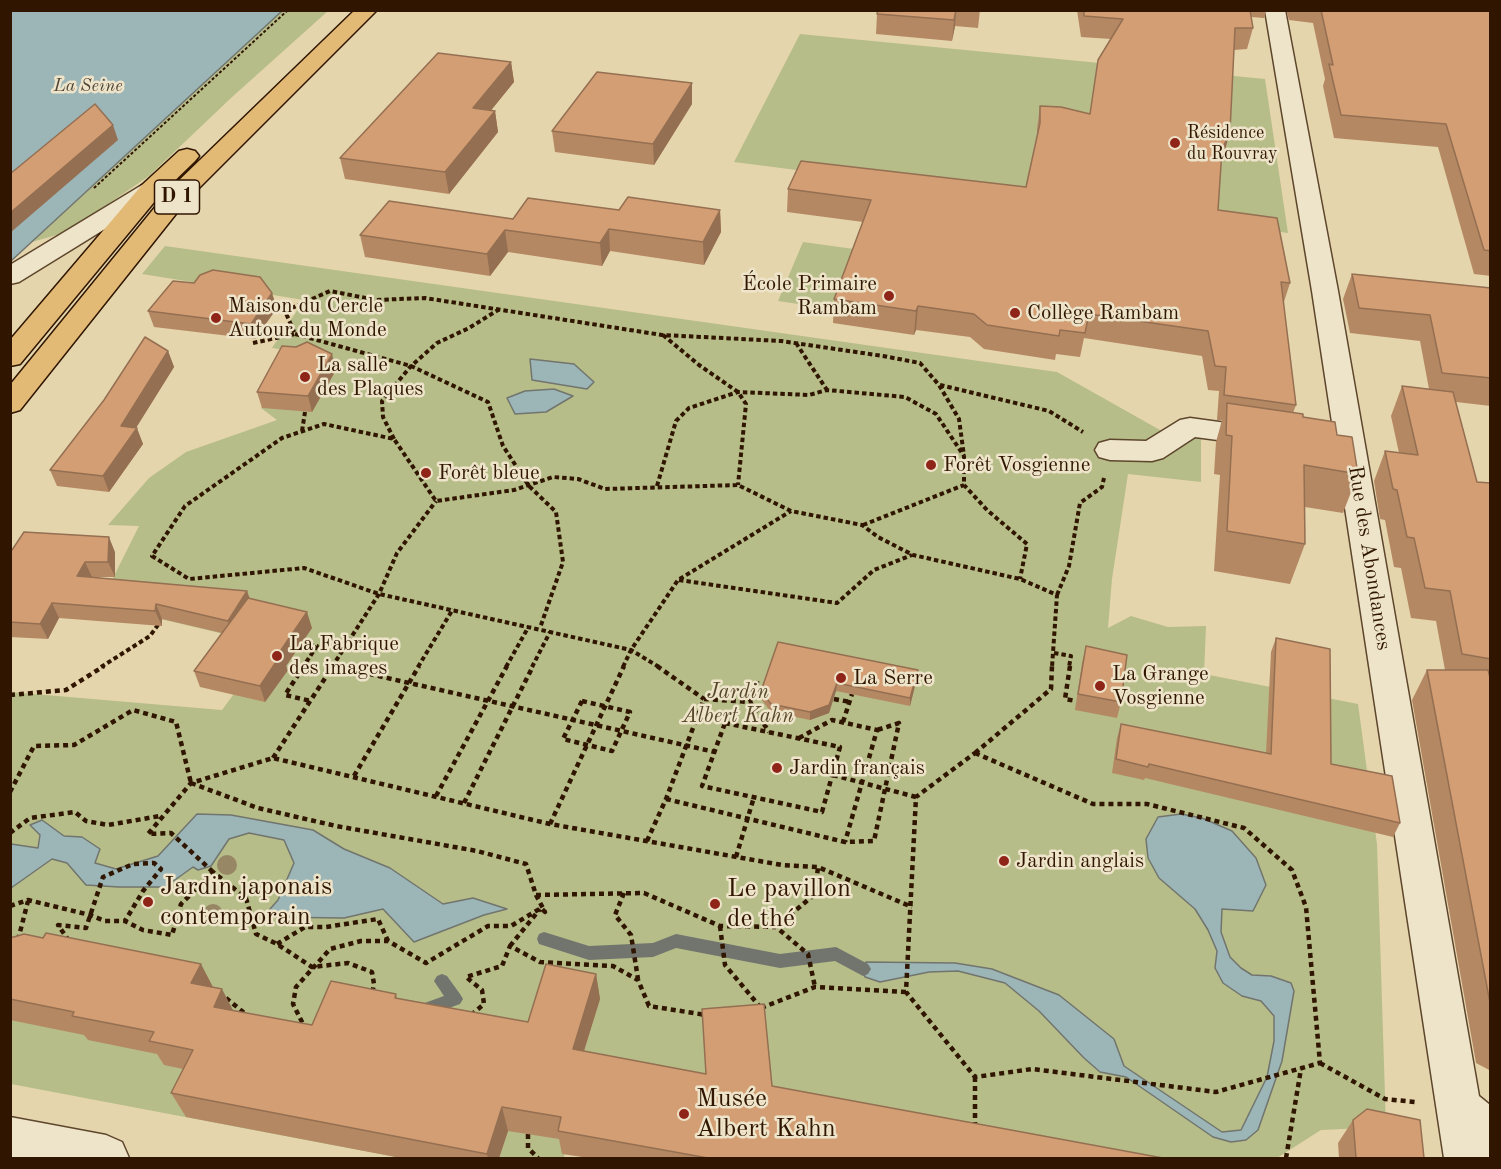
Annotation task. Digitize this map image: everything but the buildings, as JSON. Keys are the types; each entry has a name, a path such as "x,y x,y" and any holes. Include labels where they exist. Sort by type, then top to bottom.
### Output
{"main road":[{"name":"D 1","path":"10,358 151,190 341,10"},
{"name":"D 1","path":"10,405 178,195 367,10"}],"street":[{"name":"Rue des Abondances","path":"1275,10 1325,291 1340,448 1474,1120 1467,1158"},
{"path":"10,276 151,190"},
{"path":"1110,450 1152,451 1190,427 1293,442"},
{"path":"10,1139 106,1158"}],"path":[{"path":"89,193 288,10"},
{"path":"295,334 285,311 330,291 376,300 425,298 662,335 796,343 921,363 939,385 959,419 964,456 964,485 987,510 1027,544 1020,579"},
{"path":"436,501 394,439 383,417 382,401 411,366 437,343 469,328 498,310"},
{"path":"253,343 295,334 411,366 488,402 503,446 529,486 556,512 563,562 540,628"},
{"path":"662,335 699,365 738,392 746,404 744,450 738,485"},
{"path":"796,343 827,390"},
{"path":"916,797 975,753 1051,689 1057,595 1068,566 1080,503 1102,487 1110,450 1049,411 939,385"},
{"path":"657,486 676,421 689,408 738,392 809,394 827,390 905,397 936,414 964,456"},
{"path":"302,432 305,412"},
{"path":"394,439 324,424 282,438 184,506 152,556 189,579 304,568 380,594 631,650 675,677 686,688 704,699 750,702"},
{"path":"273,758 380,594 398,553 436,501 514,490 553,477 578,479 605,489 738,485 791,511 862,525 878,537 913,555 1020,579 1057,595"},
{"path":"862,525 964,485"},
{"path":"550,824 631,650 678,580 791,511"},
{"path":"678,580 837,603 874,570 913,555"},
{"path":"182,589 189,579"},
{"path":"354,777 453,609"},
{"path":"10,695 66,690 150,636 163,617"},
{"path":"436,796 528,626"},
{"path":"464,803 550,632"},
{"path":"302,643 317,646 285,695 311,701"},
{"path":"1053,653 1071,656 1065,699 1076,701"},
{"path":"334,666 715,752"},
{"path":"750,702 756,683 766,685"},
{"path":"843,722 852,694"},
{"path":"647,841 666,799 704,699"},
{"path":"834,699 850,702"},
{"path":"582,701 630,712 612,751 563,740 573,720 582,701"},
{"path":"750,702 770,732"},
{"path":"10,792 34,746 74,745 133,710 176,722 191,783"},
{"path":"666,799 845,842 874,841 899,723 877,730 832,720 798,738"},
{"path":"725,723 770,732 840,747 822,812 702,786 725,723"},
{"path":"845,842 877,730"},
{"path":"975,753 1093,804 1147,804 1244,828 1292,870 1306,907 1320,1063"},
{"path":"367,1003 374,984 372,972 348,963 312,967 277,944 256,934 246,898 211,871 171,833 148,834 160,816 191,783 273,758 550,824 782,865 818,867 912,907"},
{"path":"832,774 916,797"},
{"path":"191,783 258,808 336,826 477,851 526,864 536,895 545,912 541,908"},
{"path":"736,857 754,797"},
{"path":"916,797 906,992 975,1077 975,1136"},
{"path":"10,833 30,818 75,812 86,821 108,825 160,816"},
{"path":"70,942 58,925 86,928 103,877 133,864 154,863 161,869 143,891 125,921"},
{"path":"776,927 815,894 818,867"},
{"path":"10,906 28,900 90,915 105,921 125,921 143,930 172,934 181,904 211,871"},
{"path":"624,892 615,915 631,934 638,980 649,1006 711,1016"},
{"path":"536,895 644,892 720,926 776,927 808,954 815,987"},
{"path":"28,900 17,944 29,945"},
{"path":"304,1026 293,1004 296,987 330,949 362,941 388,941 426,963 488,926 511,926 541,908"},
{"path":"469,1017 484,1004 482,990 466,977 502,966 510,946 541,908"},
{"path":"277,944 305,927 326,927 378,919 388,941"},
{"path":"720,926 725,965 761,1008"},
{"path":"510,946 540,962 613,966 638,980"},
{"path":"751,1010 815,987 906,992"},
{"path":"221,995 255,1021"},
{"path":"293,1029 304,1026 313,1027"},
{"path":"975,1077 1032,1069 1216,1092 1320,1063 1385,1099 1474,1120"},
{"path":"1286,1158 1301,1068"},
{"path":"528,1134 528,1148 538,1158"}],"green space":[{"path":"282,11 328,11 149,176 67,232 32,242"},
{"name":"Résidence du Rouvray","path":"800,34 1265,79 1288,233 734,162"},
{"path":"803,242 854,249 832,309 778,301"},
{"name":"Jardin Albert Kahn","path":"165,246 1057,372 1160,430 1201,437 1201,482 1128,474 1112,579 1108,628 1131,616 1168,627 1206,626 1204,674 1358,704 1377,844 1386,1127 1321,1130 1277,1158 1127,1158 578,1055 564,1158 401,1158 11,1084 10,692 222,710 270,645 144,615 103,598 139,526 108,525 149,478 186,452 277,420 261,408 291,351 272,348 304,300 142,274"}],"water":[{"name":"La Seine","path":"11,11 282,11 11,261"},
{"path":"530,359 574,364 594,382 587,389 532,380"},
{"path":"554,389 573,396 546,412 515,414 507,398 525,391"},
{"path":"197,814 231,815 313,830 344,849 390,868 443,904 473,898 507,909 484,915 414,942 383,909 344,918 263,917 278,900 294,863 284,840 249,833 229,839 211,866 198,870 193,867 165,887 86,885 67,863 52,859 11,888 11,844 38,848 40,835 30,825 42,820 64,836 82,837 100,849 95,863 116,869 158,856"},
{"path":"1181,814 1202,818 1232,831 1256,858 1266,885 1253,911 1222,909 1221,932 1230,957 1241,968 1252,975 1271,976 1291,983 1294,991 1282,1061 1258,1130 1246,1140 1231,1142 1213,1137 1126,1077 1100,1072 1039,1011 1005,983 958,971 929,972 880,982 865,977 863,969 866,962 955,963 992,969 1059,995 1114,1039 1124,1066 1222,1132 1241,1130 1267,1077 1274,1041 1274,1016 1261,1001 1242,996 1223,983 1215,968 1217,951 1208,930 1195,909 1159,878 1148,858 1146,839 1158,817"}],"waterway":[{"path":"544,939 589,953 653,950 676,941 780,961 836,954 863,969"},
{"path":"424,1010 455,999 442,981"}],"place":[{"name":"Résidence du Rouvray","path":"1175,143"},
{"name":"École Primaire Rambam","path":"889,296"},
{"name":"Collège Rambam","path":"1015,313"},
{"name":"Maison du Cercle Autour du Monde","path":"216,318"},
{"name":"La salle des Plaques","path":"305,377"},
{"name":"Forêt Vosgienne","path":"931,465"},
{"name":"Forêt bleue","path":"426,473"},
{"name":"La Fabrique des images","path":"277,656"},
{"name":"La Serre","path":"841,678"},
{"name":"La Grange Vosgienne","path":"1100,686"},
{"name":"Jardin français","path":"777,768"},
{"name":"Jardin anglais","path":"1004,861"},
{"name":"Jardin japonais contemporain","path":"148,902"},
{"name":"Le pavillon de thé","path":"715,904"},
{"name":"Musée Albert Kahn","path":"684,1114"}]}
